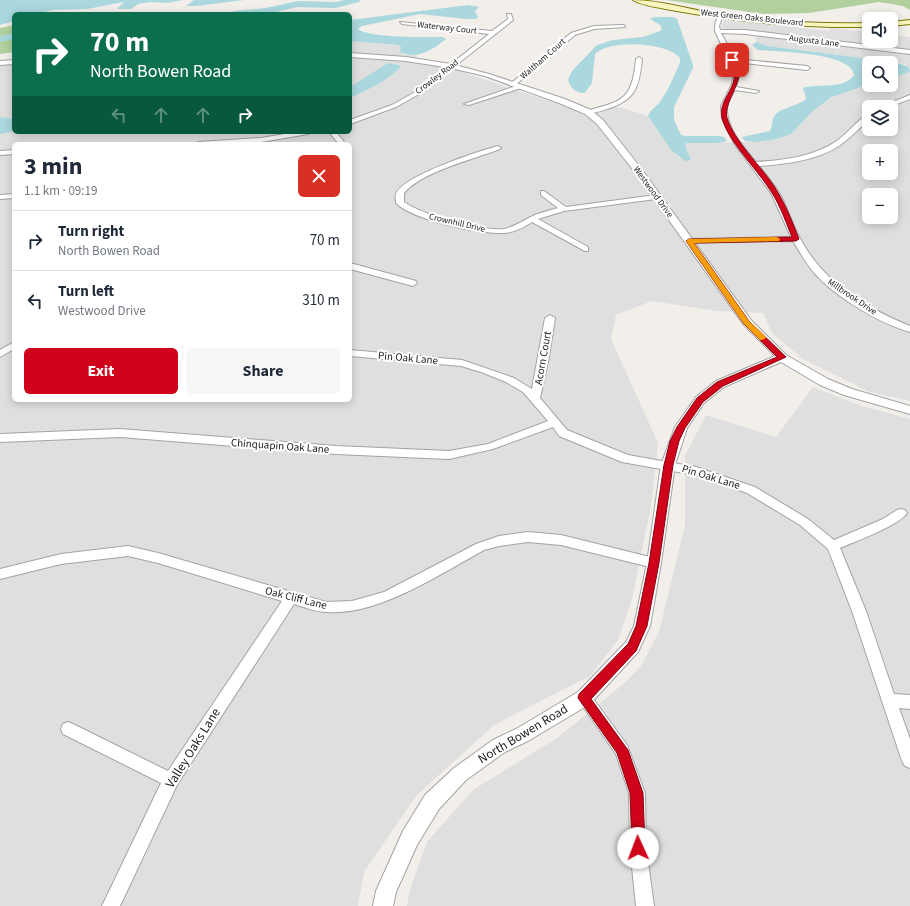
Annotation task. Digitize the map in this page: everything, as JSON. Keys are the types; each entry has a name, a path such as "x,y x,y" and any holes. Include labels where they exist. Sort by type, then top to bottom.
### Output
{"main road":[{"name":"West Green Oaks Boulevard","path":"637,0 677,9 762,21 862,25"},
{"path":"654,0 696,9 742,16 814,21 862,21"},
{"path":"898,19 910,18"},
{"path":"898,23 910,22"}],"street":[{"name":"Crowley Road","path":"352,121 394,106 430,84 511,19 509,15"},
{"path":"718,31 717,26 720,18"},
{"name":"Waterway Court","path":"402,23 492,33"},
{"name":"Waltham Court","path":"467,104 516,86 573,34 594,28 622,26"},
{"name":"Augusta Lane","path":"718,31 745,32 910,52"},
{"name":"Millbrook Drive","path":"718,31 737,71 736,81 725,104 724,117 730,131 775,193 785,212 796,239 804,252 826,280 880,316 910,328"},
{"name":"Westwood Drive","path":"352,55 406,59 451,66 487,75 588,112 600,122 637,170 747,322 782,357 824,382 848,392 910,410"},
{"path":"588,112 616,104 630,94 635,85 639,59"},
{"path":"732,60 807,68"},
{"path":"0,62 12,62"},
{"path":"733,88 756,91"},
{"path":"898,102 910,98"},
{"path":"754,164 790,160 815,155 831,147 862,122"},
{"path":"240,142 296,134"},
{"path":"334,134 341,142"},
{"name":"Crownhill Drive","path":"498,148 420,177 399,194 400,203 412,212 477,229 505,231 532,219 564,209 656,197"},
{"path":"0,153 12,152"},
{"path":"544,193 564,209"},
{"path":"0,197 12,196"},
{"path":"532,219 585,249"},
{"path":"689,241 796,239"},
{"path":"352,267 413,283"},
{"name":"Acorn Court","path":"535,398 544,357 550,318"},
{"path":"0,354 12,346"},
{"name":"Pin Oak Lane","path":"352,353 462,363 510,380 527,390 563,433 626,459 696,471 751,490 804,522 833,546 859,611 910,761"},
{"name":"North Bowen Road","path":"383,906 386,891 410,838 432,802 460,774 498,746 522,735 584,698 632,647 642,626 654,563 668,465 681,427 700,400 720,384 782,357"},
{"name":"Chinquapin Oak Lane","path":"0,438 120,433 336,450 449,455 501,444 554,422"},
{"path":"833,546 887,522 901,513"},
{"name":"Oak Cliff Lane","path":"0,574 61,559 128,551 158,558 326,607 352,606 387,596 480,547 499,541 528,537 561,540 654,563"},
{"name":"Valley Oaks Lane","path":"111,906 171,780 291,598"},
{"path":"584,698 622,750 637,793 638,848 645,906"},
{"path":"889,700 910,702"},
{"path":"68,729 171,780"}],"shaded area":[{"path":"724,19 829,31 831,28 862,31 862,48 898,48 898,36 910,37 910,68 905,64 898,63 898,56 862,56 862,58 767,46 756,42 755,32 721,28"},
{"path":"352,41 398,45 401,47 405,55 418,55 411,62 460,71 572,109 586,117 619,107 648,116 671,150 680,158 691,160 685,145 686,143 756,142 777,139 791,134 813,111 838,94 862,86 862,92 898,92 898,76 910,72 910,401 870,392 803,359 772,333 763,313 717,311 652,301 616,315 611,339 658,443 651,507 632,599 618,640 590,676 494,725 416,796 364,872 358,906 0,906 0,65 12,64 12,134 352,134"},
{"path":"813,387 862,406 910,419 910,906 407,906 410,889 427,842 473,790 557,738 627,681 641,666 659,632 685,525 685,456 706,415 776,437"}],"green space":[{"path":"666,0 910,0 910,10 903,6 879,2 809,13 764,14"},
{"path":"12,25 12,52 0,54 0,28"}],"water":[{"path":"0,0 183,0 167,3 151,2 138,4 131,9 117,9 124,2 87,9 52,10 45,12 12,12 12,22 0,25"},
{"path":"194,0 244,0 186,6"},
{"path":"468,5 479,7 475,11 478,17 476,19 420,14 362,26 358,29 373,34 411,37 442,37 446,39 424,53 413,55 400,52 401,47 398,45 352,41 352,20"},
{"path":"654,17 673,17 677,19 693,65 693,68 674,107 674,120 681,135 719,136 724,137 727,141 718,143 686,143 685,145 691,160 685,161 671,150 648,116 663,97 680,62 680,58 673,53 663,49 638,44 612,46 602,49 595,54 592,83 585,93 579,93 574,90 568,80 572,71 597,45 613,40 643,37 660,31 662,29 660,25 650,19"},
{"path":"756,42 767,46 862,58 862,86 832,97 813,111 791,134 777,139 756,142 745,141 742,137 770,131 775,115 805,100 806,97 803,88 844,83 850,80 854,75 850,67 827,58 796,53 758,50 752,45"},
{"path":"388,63 401,66 384,80 352,97 352,86"},
{"path":"898,63 909,67 910,72 898,76"},
{"path":"0,117 12,119 12,131 0,134"}],"waterway":[{"path":"255,12 298,4 335,5 356,0"},
{"path":"0,39 12,36"}],"slow traffic":[{"path":"762,338 747,322 689,241 777,239"}],"route":[{"path":"638,848 637,793 622,750 584,698 632,647 642,626 654,563 668,465 681,427 700,400 720,384 782,357 747,322 689,241 796,239 785,212 772,187 730,131 724,117 725,104 736,81 737,71 732,60"}]}
